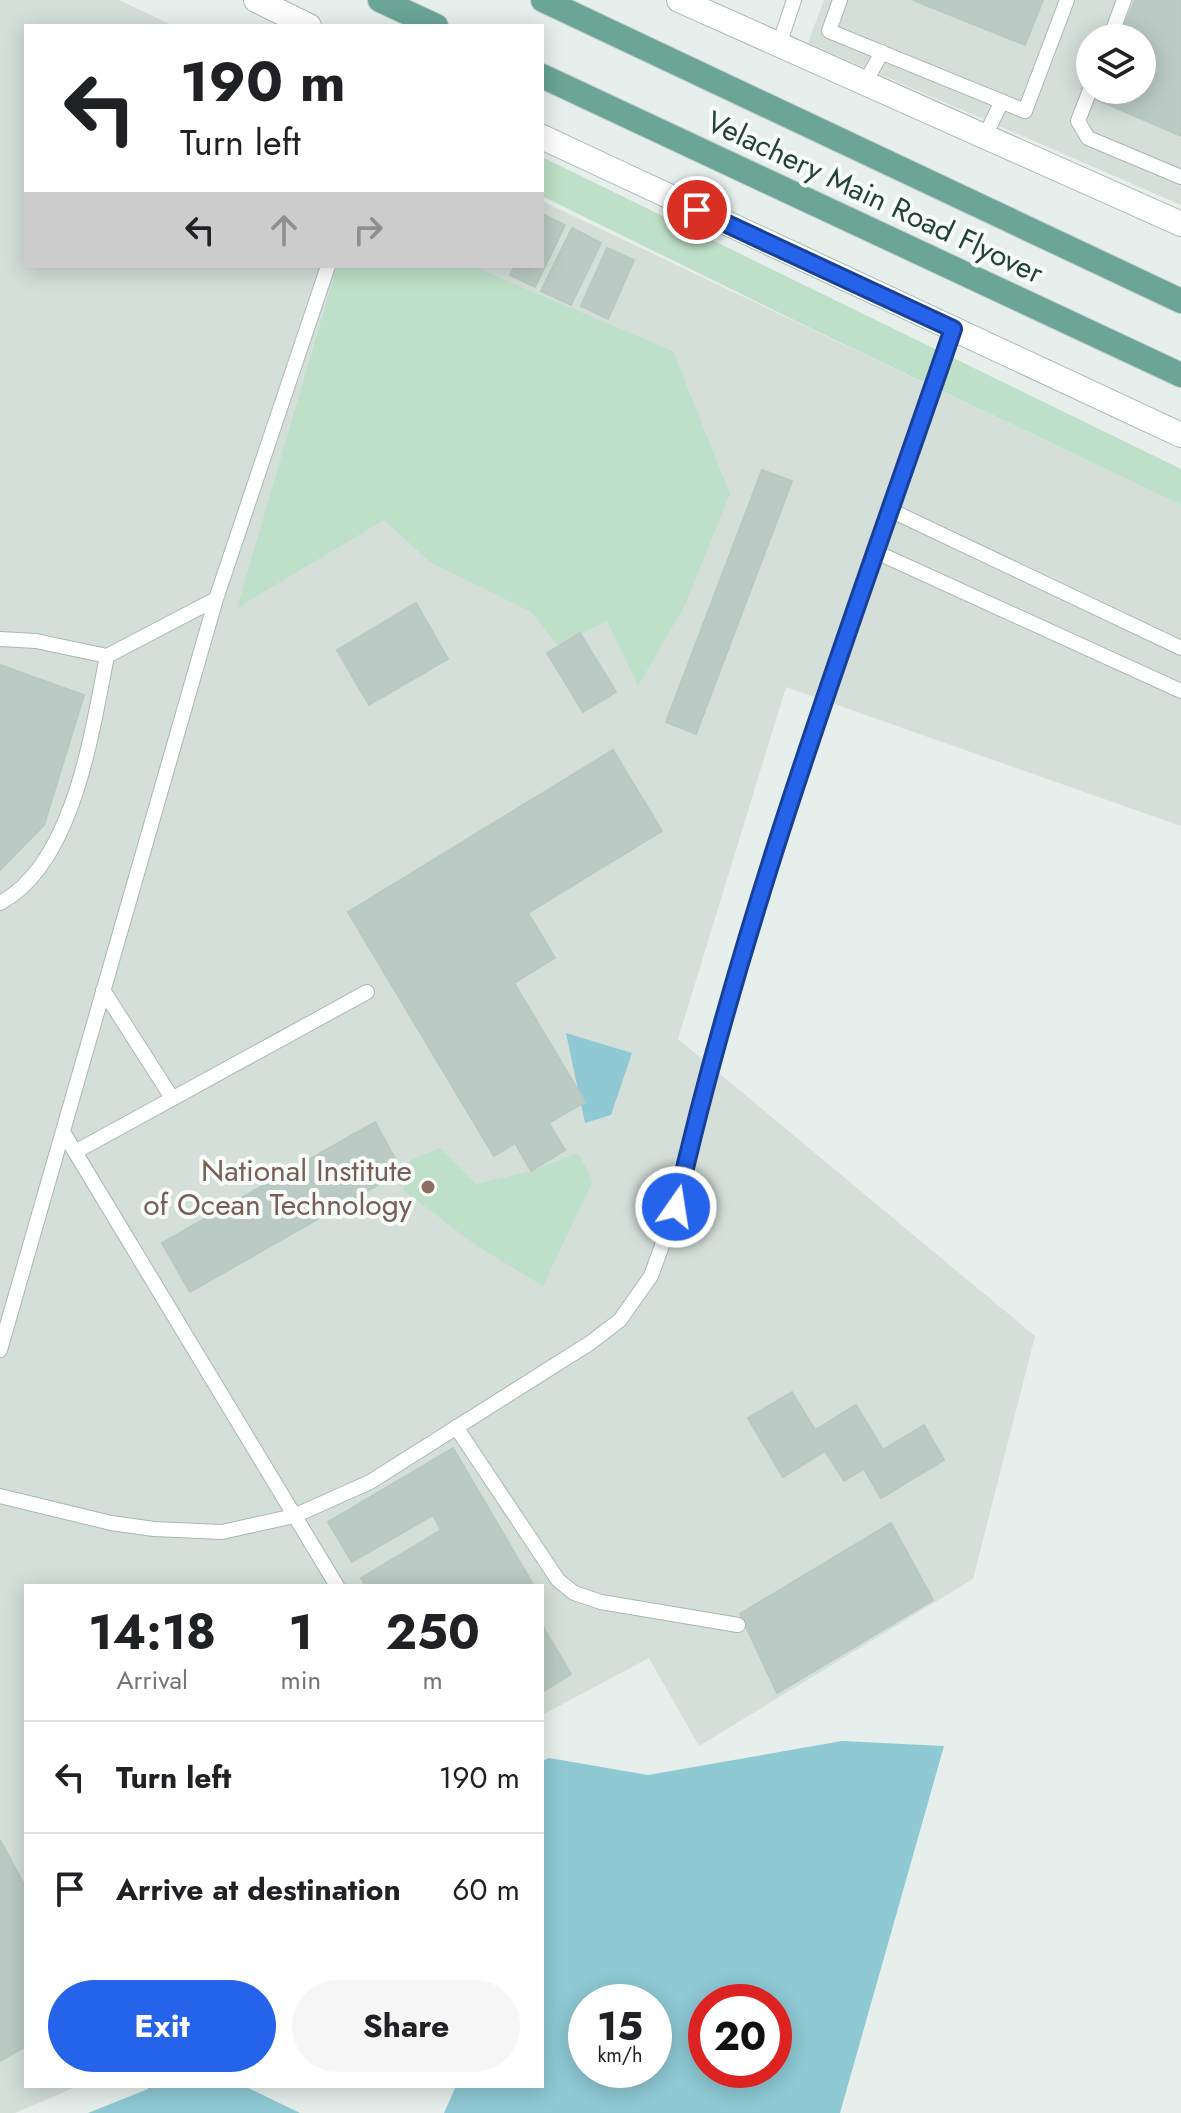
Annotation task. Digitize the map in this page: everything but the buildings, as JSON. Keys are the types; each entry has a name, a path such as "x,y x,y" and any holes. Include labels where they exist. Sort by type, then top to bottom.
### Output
{"main road":[{"path":"380,0 432,24"},
{"name":"Velachery Main Road Flyover","path":"543,0 1181,301"},
{"name":"Velachery Main Road Flyover","path":"544,77 1181,375"}],"street":[{"path":"256,0 305,24"},
{"path":"679,0 1181,224"},
{"path":"544,138 1181,435"}],"lane":[{"path":"779,45 794,0"},
{"path":"840,0 829,31 1025,111 1067,0"},
{"path":"1115,24 1124,0"},
{"path":"865,83 882,52"},
{"path":"985,136 1002,101"},
{"path":"1085,104 1078,121 1088,138 1181,177"},
{"path":"0,1350 216,599 327,268"},
{"path":"0,1496 111,1523 154,1529 222,1532 294,1516 370,1482 620,1320 651,1276 676,1207 700,1100 797,782 953,329"},
{"path":"890,510 1181,648"},
{"path":"876,552 1181,691"},
{"path":"0,639 36,641 107,656 216,599"},
{"path":"0,903 13,897 46,859 70,809 85,765 107,656"},
{"path":"103,990 172,1098"},
{"path":"75,1152 367,992"},
{"path":"63,1132 336,1584"},
{"path":"456,1427 558,1580 574,1593 601,1602 738,1625"}],"shaded area":[{"name":"National Institute of Ocean Technology","path":"0,0 119,0 170,24 24,24 24,268 544,268 544,202 1181,505 1181,826 786,687 678,1039 1035,1336 973,1579 699,1746 649,1658 544,1714 544,1584 24,1584 24,2088 73,2088 15,2113 0,2113"},
{"path":"824,0 1181,0 1181,205 808,43"}],"green space":[{"path":"544,158 1181,469 1181,505 544,197"},
{"path":"336,268 477,268 673,351 730,494 685,605 638,686 607,621 558,646 531,612 430,562 384,520 237,608"},
{"path":"440,1148 476,1184 531,1171 578,1153 593,1181 543,1286 477,1246 403,1190 411,1160"}],"water":[{"path":"566,1033 632,1053 611,1115 585,1123"},
{"path":"842,1741 944,1746 840,2113 444,2113 455,2088 544,2088 544,1760 549,1758 648,1775"},
{"path":"248,2088 300,2113 88,2113 148,2089"}],"place":[{"name":"National Institute of Ocean Technology","path":"428,1187"}],"route":[{"path":"676,1207 700,1100 797,782 953,329 697,210"}]}
